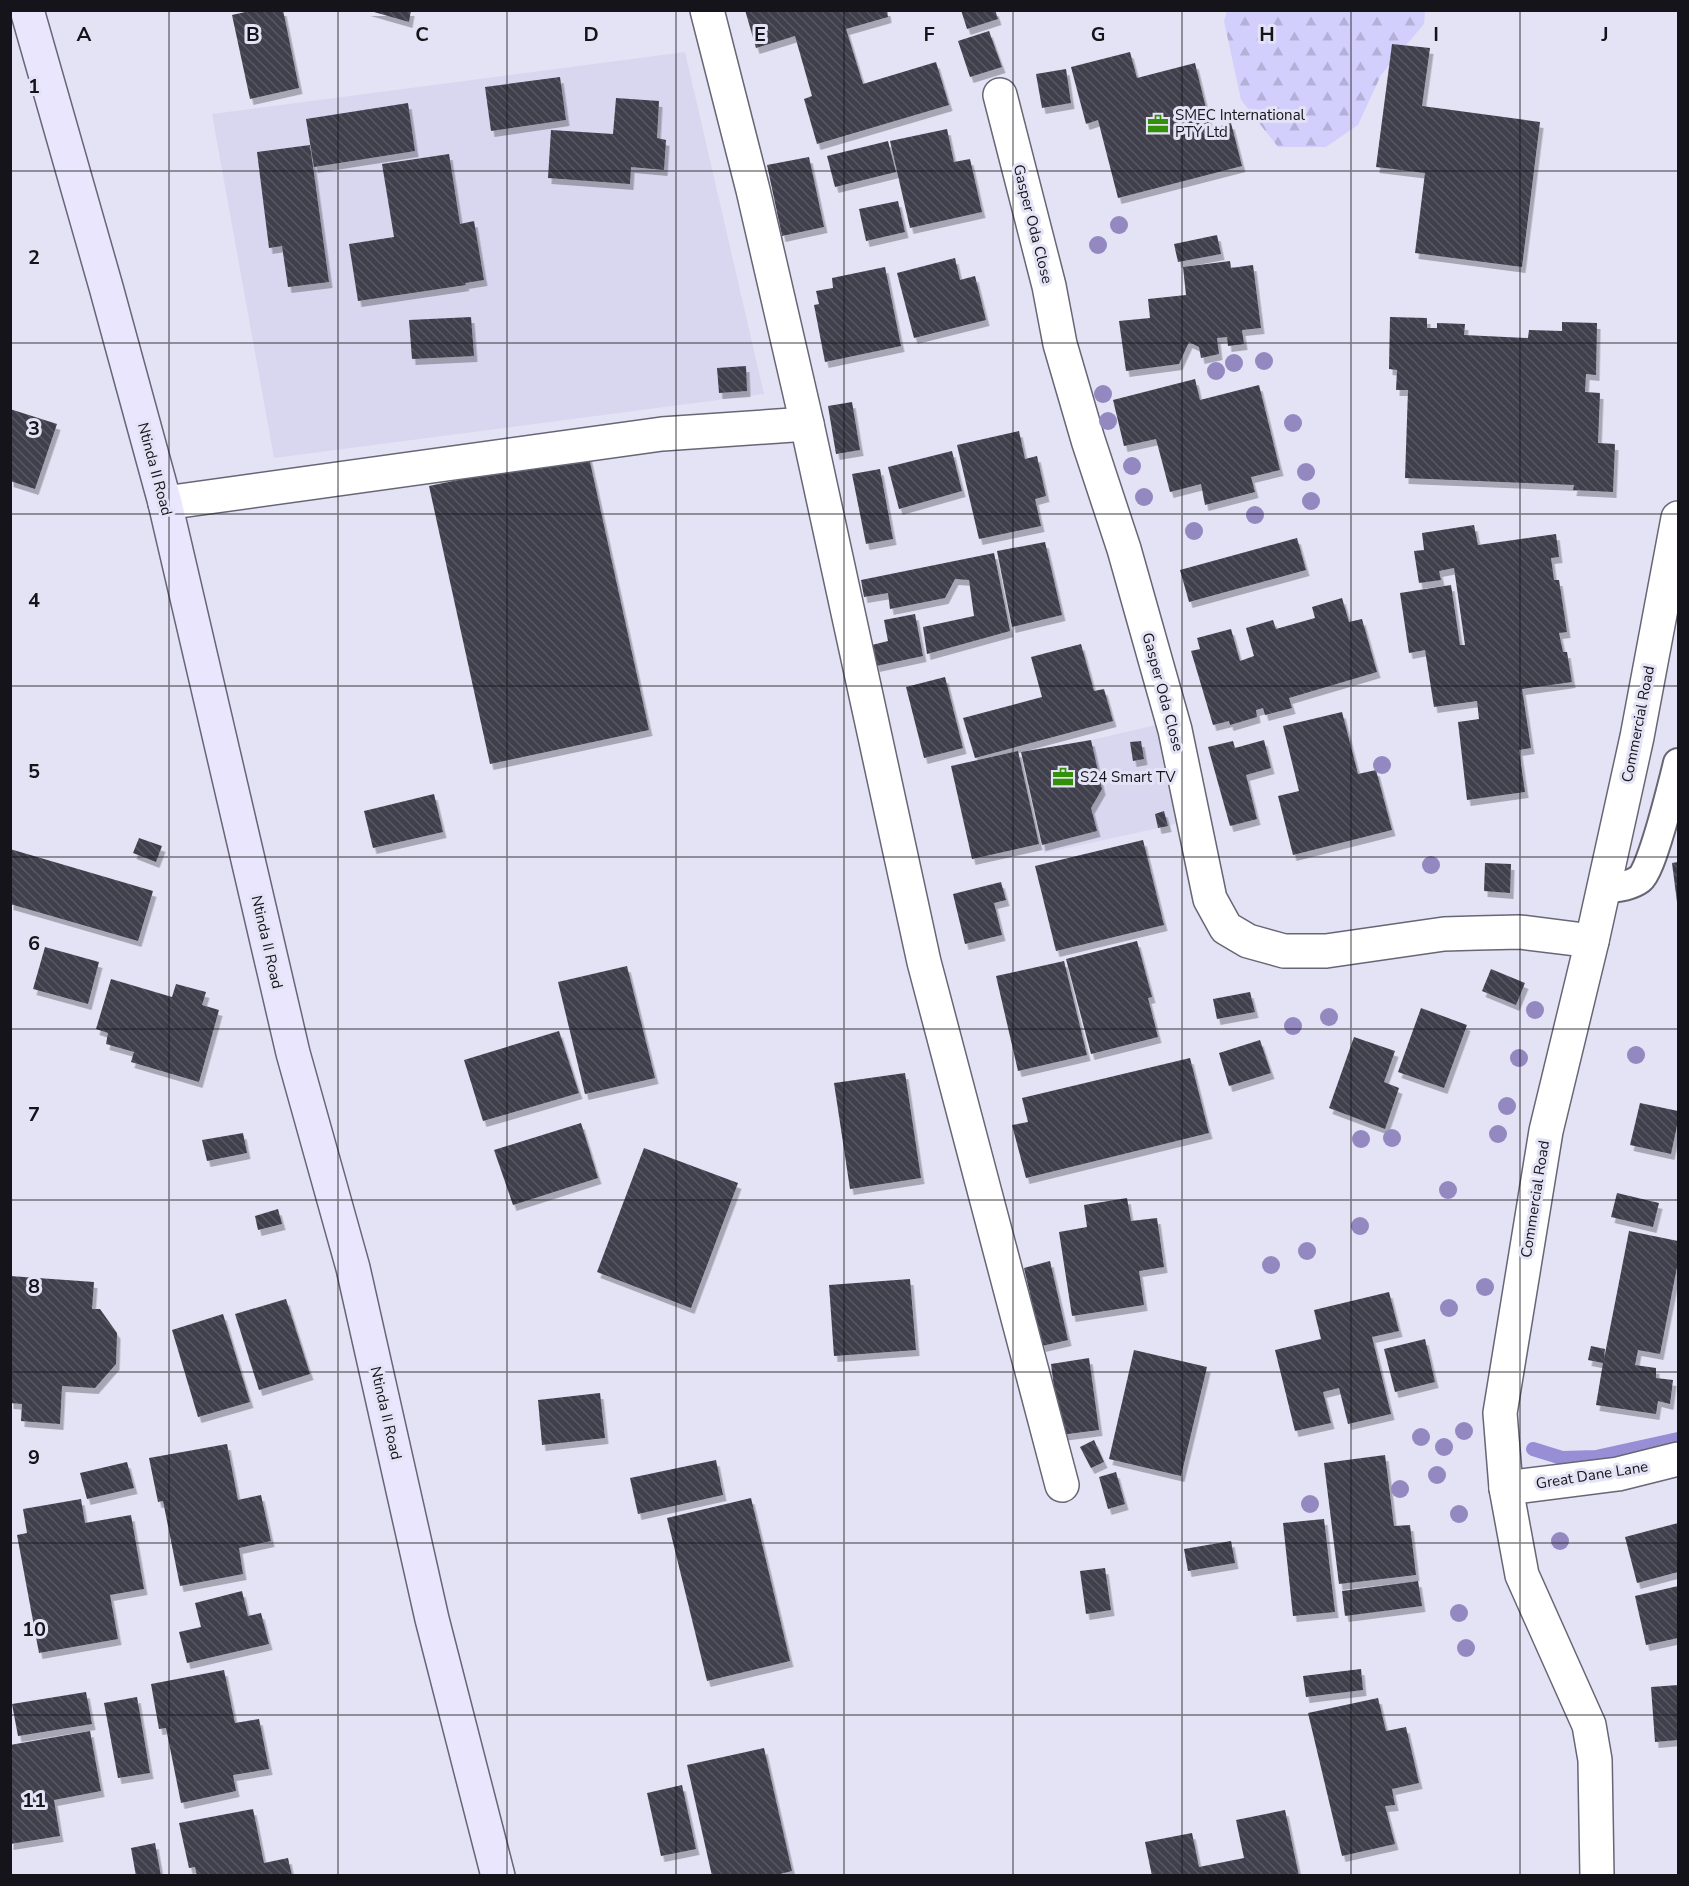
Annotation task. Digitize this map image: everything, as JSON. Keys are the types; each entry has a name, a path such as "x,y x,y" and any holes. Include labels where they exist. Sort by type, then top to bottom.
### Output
{"street":[{"name":"Ntinda II Road","path":"27,10 165,503 293,1053 353,1268 432,1619 498,1875"},
{"path":"707,10 753,190 807,424 924,962 1062,1485"},
{"name":"Gasper Oda Close","path":"1000,95 1049,286 1060,344 1088,440 1124,549 1175,730 1210,899 1226,928 1248,941 1284,951 1326,951 1444,934 1520,932 1592,941"},
{"path":"165,503 662,434 807,424"},
{"name":"Commercial Road","path":"1597,1875 1594,1760 1589,1725 1522,1575 1506,1488 1500,1413 1546,1131 1592,941 1637,737 1670,606 1678,518"},
{"name":"Great Dane Lane","path":"1506,1488 1618,1474 1678,1459"}],"lane":[{"path":"1603,889 1626,886 1642,878 1652,856 1678,763"}],"shaded area":[{"path":"685,52 764,394 274,458 212,114"},
{"path":"1156,725 1180,822 1044,853 1021,752 1091,740"}],"green space":[{"path":"1227,11 1425,11 1424,24 1381,75 1358,125 1326,147 1278,147 1241,100 1224,21"}],"building":[{"path":"254,10 283,10 299,88 250,99 232,15"},
{"path":"367,10 411,10 409,22"},
{"path":"745,10 887,10 888,17 846,29 863,84 936,62 949,105 817,144 804,99 812,96 795,36 756,48"},
{"path":"961,10 995,10 998,19 967,29"},
{"path":"989,31 1002,67 970,77 958,41"},
{"path":"1392,44 1430,48 1422,106 1540,122 1522,267 1415,253 1425,173 1376,167"},
{"path":"1130,52 1137,78 1195,63 1211,129 1231,123 1242,166 1118,198 1098,120 1086,124 1071,67"},
{"path":"1066,69 1071,103 1042,108 1036,74"},
{"path":"560,77 566,120 491,131 485,87"},
{"path":"616,98 659,101 657,138 666,140 664,170 631,167 630,184 548,178 551,130 613,134"},
{"path":"408,103 415,151 314,167 306,119"},
{"path":"947,129 954,162 970,159 982,212 910,228 890,141"},
{"path":"888,141 896,172 835,187 827,156"},
{"path":"310,145 329,282 288,287 282,246 269,248 257,152"},
{"path":"449,154 460,224 474,221 484,280 465,283 466,285 358,301 349,244 394,237 382,164"},
{"path":"809,157 824,227 782,236 767,165"},
{"path":"898,201 905,232 866,241 859,209"},
{"path":"1217,235 1221,254 1178,262 1174,244"},
{"path":"955,258 960,280 975,276 986,320 914,338 897,273"},
{"path":"1230,261 1231,268 1253,265 1261,328 1242,330 1244,344 1228,346 1227,337 1217,338 1219,354 1201,358 1199,347 1189,342 1179,364 1126,371 1119,321 1150,318 1148,299 1186,295 1183,267"},
{"path":"885,267 901,346 825,362 814,305 819,304 816,291 833,288 832,278"},
{"path":"471,317 474,356 412,359 409,320"},
{"path":"1390,317 1427,318 1427,328 1437,328 1437,323 1465,324 1464,335 1528,338 1529,330 1562,331 1562,322 1597,323 1596,375 1586,374 1585,392 1600,393 1598,443 1615,444 1613,492 1573,490 1574,485 1405,478 1408,390 1396,390 1397,370 1389,369"},
{"path":"746,366 747,391 719,393 717,368"},
{"path":"1195,379 1200,400 1259,385 1280,470 1251,477 1255,492 1205,505 1201,484 1170,492 1156,439 1124,446 1113,400"},
{"path":"852,402 860,450 836,454 828,406"},
{"path":"10,409 57,424 35,489 10,481"},
{"path":"1019,431 1025,459 1037,456 1046,496 1035,499 1041,526 979,539 957,445"},
{"path":"952,451 962,491 899,509 888,467"},
{"path":"588,453 649,730 490,764 429,486"},
{"path":"880,469 893,539 866,544 852,474"},
{"path":"1474,525 1478,545 1556,534 1559,557 1551,558 1554,580 1559,580 1567,632 1559,633 1563,652 1567,652 1572,682 1522,689 1531,748 1519,750 1525,792 1467,800 1458,722 1479,719 1477,701 1434,707 1425,650 1409,653 1400,593 1451,585 1460,645 1465,645 1454,568 1439,571 1441,580 1419,583 1414,551 1424,550 1422,533"},
{"path":"1297,538 1306,570 1189,602 1180,570"},
{"path":"1045,542 1062,615 1012,627 997,551"},
{"path":"994,553 1010,631 927,654 923,627 974,616 969,580 955,579 945,598 890,609 888,593 864,597 861,580"},
{"path":"1342,598 1349,622 1362,619 1377,672 1289,698 1292,708 1265,715 1263,708 1256,710 1257,717 1230,725 1229,721 1213,725 1191,651 1200,649 1197,638 1231,629 1240,661 1254,656 1246,628 1273,620 1276,629 1315,618 1312,607"},
{"path":"915,614 923,656 876,666 872,645 888,641 884,620"},
{"path":"1081,644 1094,691 1104,689 1113,721 975,758 963,718 1042,697 1031,657"},
{"path":"945,677 963,748 924,758 906,687"},
{"path":"1342,712 1358,774 1376,770 1392,830 1293,855 1278,796 1299,791 1283,726"},
{"path":"1091,740 1102,789 1091,808 1097,831 1042,845 1021,752"},
{"path":"1264,740 1271,768 1246,775 1257,819 1230,826 1208,747 1233,741 1235,748"},
{"path":"1141,741 1144,759 1133,761 1130,742"},
{"path":"1018,751 1039,844 972,859 951,766"},
{"path":"434,794 443,832 373,848 364,811"},
{"path":"1164,811 1168,826 1158,828 1155,814"},
{"path":"139,838 162,846 156,862 133,853"},
{"path":"1143,840 1164,925 1056,951 1035,866"},
{"path":"10,849 153,891 138,941 10,904"},
{"path":"1678,862 1678,902 1677,902 1672,863"},
{"path":"1485,863 1511,864 1510,893 1484,891"},
{"path":"1001,882 1006,900 994,903 1002,935 965,944 953,894"},
{"path":"1137,941 1152,997 1148,998 1158,1037 1091,1054 1066,959"},
{"path":"45,947 99,962 88,1004 33,989"},
{"path":"1064,961 1087,1055 1018,1071 996,976"},
{"path":"627,966 655,1078 585,1094 558,982"},
{"path":"1491,969 1525,983 1516,1005 1482,991"},
{"path":"111,979 172,997 176,984 206,992 202,1005 219,1010 199,1082 131,1062 134,1052 106,1044 108,1033 96,1029"},
{"path":"1250,992 1255,1012 1217,1019 1213,999"},
{"path":"1421,1008 1467,1025 1444,1088 1398,1072"},
{"path":"559,1031 579,1093 483,1121 464,1060"},
{"path":"1354,1037 1395,1051 1384,1082 1399,1088 1385,1129 1329,1108"},
{"path":"1260,1040 1271,1073 1229,1086 1219,1053"},
{"path":"1190,1058 1209,1133 1026,1178 1012,1125 1028,1122 1022,1098"},
{"path":"905,1073 921,1178 850,1189 834,1083"},
{"path":"1640,1103 1678,1111 1671,1154 1630,1145"},
{"path":"581,1123 598,1178 513,1205 494,1150"},
{"path":"243,1133 247,1153 207,1161 202,1140"},
{"path":"644,1148 738,1183 691,1308 597,1272"},
{"path":"1617,1193 1659,1203 1653,1227 1611,1217"},
{"path":"1127,1198 1131,1221 1157,1218 1164,1267 1139,1271 1144,1305 1072,1316 1059,1232 1087,1227 1084,1205"},
{"path":"278,1209 282,1224 258,1230 255,1216"},
{"path":"1629,1231 1678,1241 1678,1262 1660,1354 1638,1350 1635,1365 1656,1368 1656,1378 1673,1380 1670,1404 1658,1401 1656,1414 1596,1405 1603,1363 1588,1360 1591,1346 1605,1349 1604,1359"},
{"path":"1050,1261 1068,1340 1042,1346 1024,1268"},
{"path":"10,1276 94,1282 92,1309 100,1309 117,1333 116,1364 95,1388 62,1386 60,1424 21,1421 22,1404 10,1403"},
{"path":"910,1279 916,1350 834,1356 829,1285"},
{"path":"1389,1292 1399,1331 1372,1337 1391,1414 1348,1424 1339,1388 1323,1392 1331,1423 1295,1431 1275,1350 1321,1339 1314,1310"},
{"path":"286,1299 310,1374 259,1390 235,1314"},
{"path":"223,1314 250,1402 198,1417 172,1330"},
{"path":"1425,1339 1435,1382 1395,1392 1384,1349"},
{"path":"1134,1350 1207,1367 1181,1476 1109,1459"},
{"path":"1089,1358 1099,1430 1060,1435 1051,1364"},
{"path":"600,1393 605,1438 542,1445 538,1400"},
{"path":"1094,1440 1104,1462 1091,1468 1080,1447"},
{"path":"227,1444 238,1500 261,1495 271,1541 239,1548 243,1574 180,1586 163,1501 158,1502 149,1458"},
{"path":"1385,1455 1394,1526 1410,1525 1416,1575 1339,1584 1324,1463"},
{"path":"716,1460 723,1495 638,1514 630,1478"},
{"path":"127,1462 134,1488 87,1499 80,1473"},
{"path":"1116,1472 1125,1504 1108,1509 1099,1477"},
{"path":"751,1498 790,1661 707,1681 667,1518"},
{"path":"81,1499 85,1523 131,1515 144,1589 110,1595 118,1639 39,1653 17,1535 27,1533 23,1509"},
{"path":"1324,1519 1335,1612 1293,1616 1283,1523"},
{"path":"1678,1523 1678,1572 1637,1583 1625,1537"},
{"path":"1231,1541 1235,1563 1188,1571 1184,1549"},
{"path":"1105,1568 1111,1610 1086,1614 1080,1571"},
{"path":"1418,1581 1422,1606 1345,1616 1342,1591"},
{"path":"1678,1586 1678,1638 1646,1645 1635,1596"},
{"path":"242,1591 248,1616 261,1613 269,1644 187,1663 179,1632 201,1627 195,1603"},
{"path":"1361,1669 1363,1690 1306,1697 1303,1676"},
{"path":"224,1670 235,1723 259,1719 269,1769 233,1775 236,1791 181,1803 166,1728 159,1729 151,1684"},
{"path":"1678,1685 1678,1740 1655,1742 1651,1687"},
{"path":"86,1692 92,1724 18,1736 12,1704"},
{"path":"137,1697 150,1773 118,1778 104,1703"},
{"path":"1378,1698 1386,1731 1406,1727 1419,1783 1392,1789 1395,1805 1385,1806 1395,1844 1342,1856 1308,1713"},
{"path":"90,1731 101,1791 54,1800 60,1836 10,1844 10,1745"},
{"path":"764,1748 792,1871 772,1876 712,1876 687,1765"},
{"path":"682,1785 696,1849 661,1856 647,1793"},
{"path":"253,1809 264,1863 288,1858 292,1876 197,1876 195,1867 189,1868 179,1823"},
{"path":"1285,1810 1299,1876 1152,1876 1145,1842 1192,1833 1199,1867 1244,1858 1236,1820"},
{"path":"155,1843 161,1876 136,1876 131,1848"}],"waterway":[{"path":"1533,1449 1562,1458 1596,1457 1678,1439"}],"place":[{"name":"SMEC International PTY Ltd","path":"1158,124"},
{"name":"S24 Smart TV","path":"1063,777"}]}
